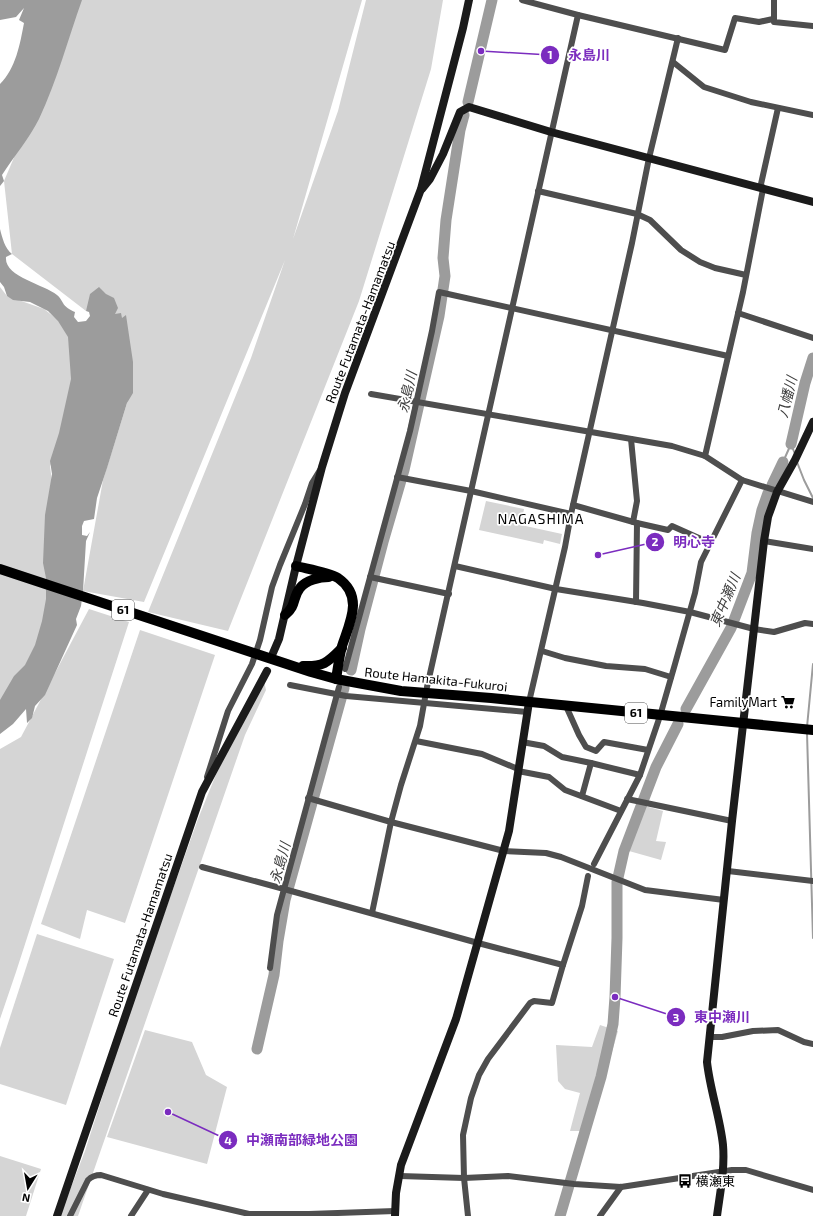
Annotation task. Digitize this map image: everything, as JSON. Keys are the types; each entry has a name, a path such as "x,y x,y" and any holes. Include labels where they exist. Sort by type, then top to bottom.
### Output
{"main road":[{"path":"296,566 337,577 346,585 353,600 352,615 342,648 337,683"},
{"name":"Route Hamakita-Fukuroi","path":"0,569 282,662 337,683 528,707 566,706 808,730"},
{"path":"285,615 292,610 300,588 321,577 337,577"},
{"path":"282,662 304,666 319,666 328,662 342,648"}],"street":[{"name":"Route Futamata-Hamamatsu","path":"273,653 285,615 296,566 322,467 345,393 421,189 469,0"},
{"path":"522,0 725,50 735,18 759,22 773,19"},
{"path":"773,19 774,0"},
{"path":"427,687 578,15"},
{"path":"773,19 774,22 813,26"},
{"path":"70,1216 84,1186 92,1176 101,1175 148,1190 249,1214 318,1215 395,1213 403,1159 456,1019 510,831 528,707 566,547 570,514 590,431 649,158 678,38"},
{"path":"673,62 704,88 751,102 813,115"},
{"path":"421,189 430,180 443,154 460,112 469,107 477,108 551,132 813,202"},
{"path":"705,456 746,275 763,189 761,184 778,108"},
{"path":"538,191 637,214 650,220 681,250 700,262 715,268 746,275"},
{"path":"345,669 372,577 397,477 418,402 432,331 442,292 728,356"},
{"path":"738,313 812,338"},
{"path":"371,394 672,446 705,456 742,480 810,501"},
{"path":"716,1216 723,1172 723,1145 707,1062 732,821 764,540 768,517 777,492 797,457 813,422"},
{"path":"632,439 637,501 635,523 636,602"},
{"path":"205,784 228,710 252,664 251,652 260,640 272,587 280,565 312,483 322,467"},
{"path":"397,477 471,491 570,514"},
{"path":"594,864 640,775 660,716 690,612 701,562 742,480"},
{"path":"573,505 635,523 668,530 672,526 710,543"},
{"path":"764,540 813,549"},
{"path":"455,566 556,589 690,612 754,629 774,632 805,623 812,623"},
{"path":"372,577 449,594"},
{"path":"542,651 564,658 606,666 645,669 671,677"},
{"name":"Route Futamata-Hamamatsu","path":"57,1216 169,891 189,826 205,784 267,671"},
{"path":"270,968 277,914 286,890 301,829 311,799 337,694 337,683"},
{"path":"290,685 346,696 528,707"},
{"path":"372,913 400,785 416,741 424,700"},
{"path":"566,706 586,747 596,751 604,742 648,750"},
{"path":"416,741 473,752 518,770 549,777 565,790 621,811"},
{"path":"522,742 544,746 562,757 640,775"},
{"path":"582,796 591,763"},
{"path":"311,799 391,822 504,851 546,854 561,857 646,890 724,900"},
{"path":"627,799 732,821"},
{"path":"202,867 478,943 563,964"},
{"path":"728,871 810,881"},
{"path":"468,1216 464,1178 463,1135 470,1098 479,1075 488,1059 530,1003 534,1001 552,1003 582,906 588,876"},
{"path":"710,1037 722,1037 753,1031 778,1030 804,1042 813,1044"},
{"path":"400,1176 464,1178 508,1176 621,1187 732,1170 746,1170 813,1190"},
{"path":"604,1215 621,1187"},
{"path":"131,1216 148,1190"}],"shaded area":[{"path":"0,0 82,0 57,75 39,119 31,134 2,175 4,181 0,186 0,84 14,63 24,23 19,20 24,8 16,17 0,20"},
{"path":"81,0 362,0 293,239 338,111 366,0 443,0 431,69 359,301 228,631 148,612 251,358 285,260 144,602 83,591 103,480 133,384 99,288 86,311 12,254 4,181"},
{"path":"0,229 6,246 12,254 6,257 7,264 11,270 58,296 65,306 75,312 74,317 78,322 86,321 90,316 89,312 86,311 90,294 99,287 106,294 114,298 118,308 115,314 121,313 122,318 126,315 133,362 133,393 127,403 97,498 94,519 84,521 82,526 82,535 87,536 90,532 86,541 83,591 81,606 76,619 77,625 45,695 35,706 32,718 27,723 26,709 13,724 0,734 0,700 14,676 25,665 35,645 42,621 46,599 46,578 43,563 45,515 52,474 50,461 59,433 71,379 68,337 58,321 48,311 30,302 13,300 7,296 4,287 0,282"},
{"path":"0,287 7,296 44,309 72,331 78,407 50,466 63,568 40,653 0,704"},
{"path":"486,501 524,509 521,525 562,534 560,544 544,540 543,544 479,530"},
{"path":"89,609 129,622 0,1019 0,749 21,737"},
{"path":"140,630 215,655 125,923 87,910 80,939 41,924"},
{"path":"264,681 266,690 245,735 78,1216 60,1216 85,1151 133,1001 198,819 217,772"},
{"path":"645,806 663,811 656,841 666,842 661,860 629,851"},
{"path":"37,934 114,959 66,1105 0,1084 0,1048"},
{"path":"600,1025 618,1031 589,1131 570,1131 580,1093 565,1089 558,1081 556,1045 592,1047"},
{"path":"145,1030 192,1042 206,1075 227,1087 207,1164 107,1137"},
{"path":"0,1156 41,1169 26,1216 0,1216"}],"waterway":[{"name":"永島川","path":"468,102 492,0"},
{"name":"永島川","path":"351,670 360,629 383,542 404,470 439,316 445,276 443,258 446,220 460,130 464,115"},
{"name":"八幡川","path":"791,444 805,383 813,358"},
{"path":"783,462 791,444 795,454"},
{"name":"東中瀬川","path":"772,485 783,462"},
{"path":"797,462 813,498"},
{"name":"東中瀬川","path":"686,709 731,628 752,573 757,533 762,510 768,493"},
{"path":"807,727 813,664"},
{"name":"永島川","path":"257,1049 274,975 285,900 344,688"},
{"name":"東中瀬川","path":"560,1216 601,1077 613,1024 617,938 617,882 624,851 656,767 678,724"},
{"path":"807,733 813,938"}],"place":[{"name":"永島川","path":"481,51"},
{"name":"明心寺","path":"598,555"},
{"name":"FamilyMart","path":"788,702"},
{"name":"東中瀬川","path":"615,997"},
{"name":"中瀬南部緑地公園","path":"168,1112"},
{"name":"横瀬東","path":"685,1181"}],"district":[{"name":"NAGASHIMA","path":"541,519"}]}
